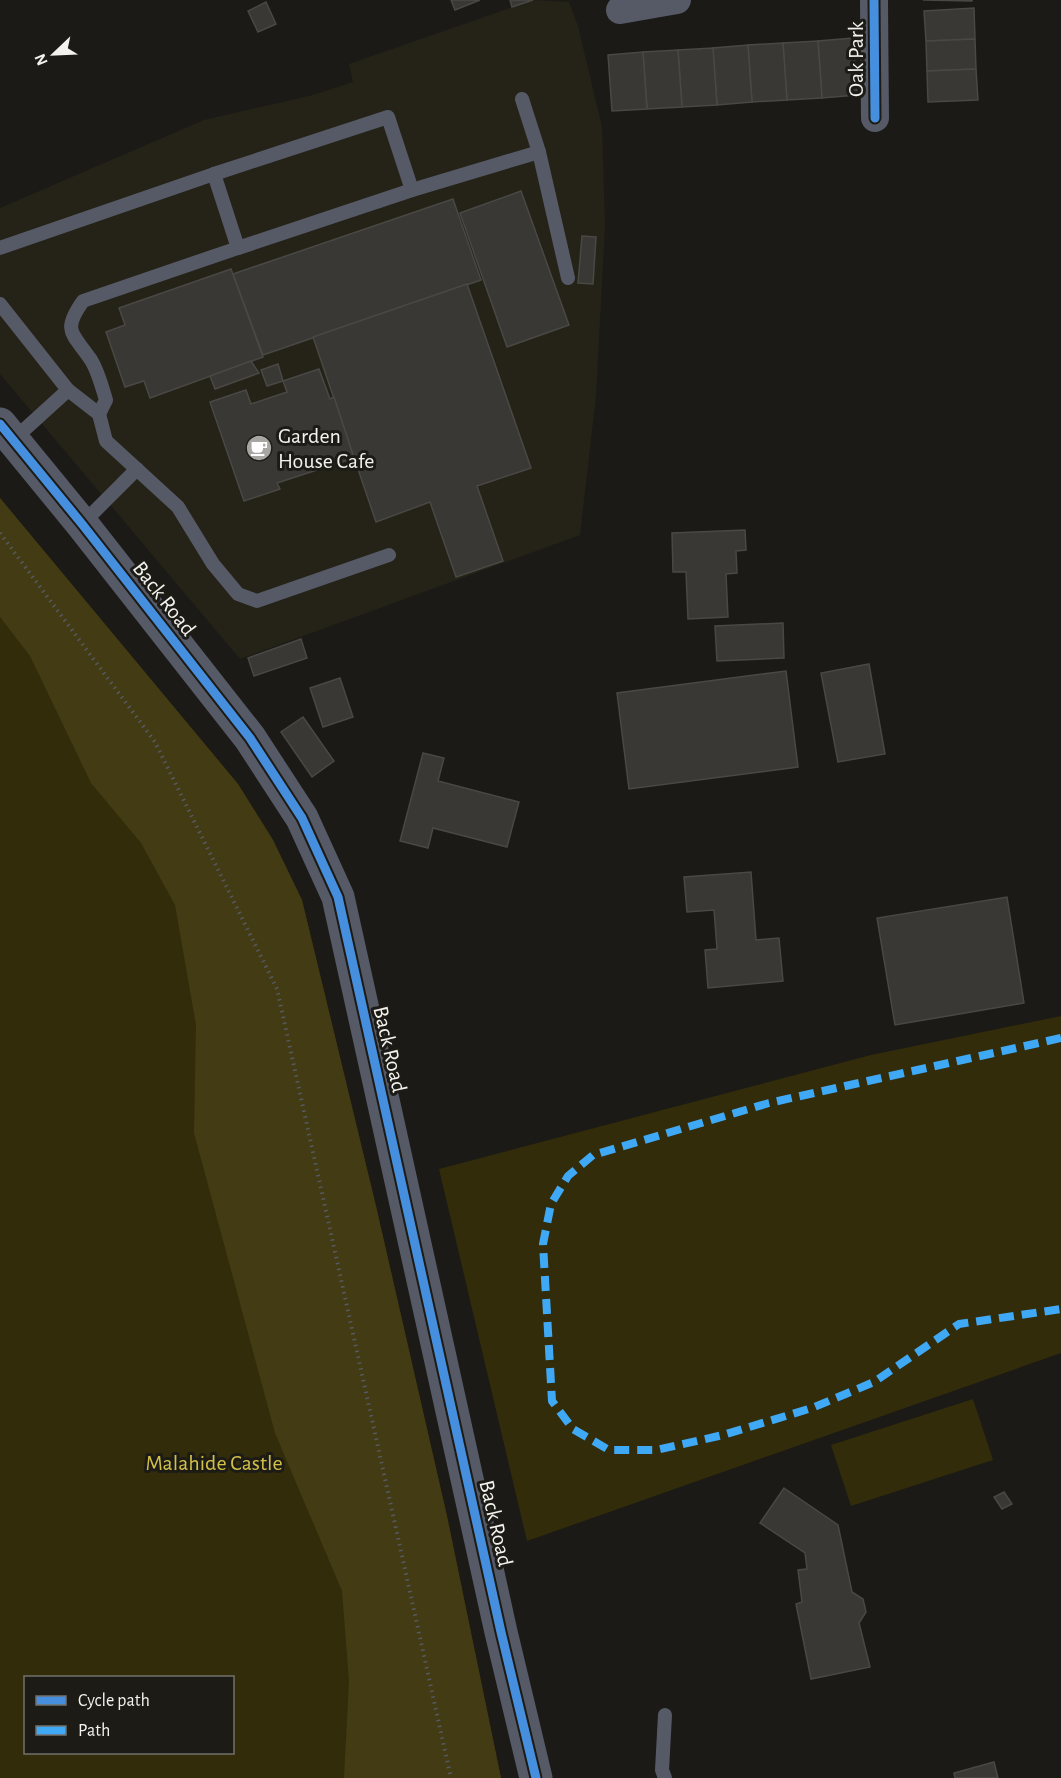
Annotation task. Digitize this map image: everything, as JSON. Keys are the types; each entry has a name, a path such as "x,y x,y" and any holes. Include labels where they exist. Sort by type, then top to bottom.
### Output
{"street":[{"path":"620,10 677,0"},
{"name":"Oak Park","path":"874,0 875,118"},
{"name":"Back Road","path":"7,432 250,738 302,818 338,897 498,1620 536,1778"}],"lane":[{"path":"522,99 539,152 568,278"},
{"path":"0,248 388,117 412,190"},
{"path":"99,414 106,400 93,362 71,334 70,319 83,301 412,190 539,152"},
{"path":"214,174 238,248"},
{"path":"0,304 68,390 99,414 106,441 178,507 213,564 238,594 257,601 389,555"},
{"path":"7,432 68,390"},
{"path":"82,524 137,470"},
{"path":"665,1714 662,1770 665,1778"}],"path":[{"path":"0,532 154,742 277,989 451,1778"}],"shaded area":[{"path":"533,0 569,2 578,26 602,127 605,226 596,396 580,535 240,659 0,374 0,208 204,120 313,95 353,82 349,64"},
{"path":"0,498 238,784 273,840 302,900 376,1206 447,1516 501,1778 344,1778 349,1681 342,1591 275,1433 194,1133 196,1025 175,905 141,843 91,783 30,656 0,617"}],"green space":[{"name":"Malahide Castle","path":"0,498 238,784 273,840 302,900 376,1206 447,1516 501,1778 0,1778"},
{"path":"1061,1016 1061,1353 527,1541 439,1169 871,1055"},
{"path":"973,1399 993,1460 851,1506 831,1445"}],"building":[{"path":"451,0 480,0 455,10"},
{"path":"510,0 533,0 512,7"},
{"path":"923,0 972,0 972,1"},
{"path":"266,2 276,24 258,32 248,11"},
{"path":"974,8 975,39 926,41 924,11"},
{"path":"853,38 857,95 822,98 818,41"},
{"path":"975,39 976,69 927,71 926,41"},
{"path":"818,41 822,98 787,100 783,43"},
{"path":"783,43 787,100 752,102 748,45"},
{"path":"748,45 752,102 717,105 713,48"},
{"path":"713,48 717,105 682,107 678,50"},
{"path":"678,50 682,107 647,109 643,52"},
{"path":"643,52 647,109 612,111 608,55"},
{"path":"976,69 978,100 928,102 927,71"},
{"path":"521,191 569,325 507,347 460,213"},
{"path":"453,199 481,280 263,355 233,274"},
{"path":"582,236 596,237 593,284 578,283"},
{"path":"231,269 263,357 150,398 144,381 125,387 106,332 125,325 119,308"},
{"path":"467,284 531,468 477,486 503,561 456,577 430,502 376,522 313,337"},
{"path":"251,361 259,373 215,389 210,376"},
{"path":"278,364 283,381 267,386 261,370"},
{"path":"319,369 330,399 334,397 354,458 277,483 280,489 244,501 210,402 246,390 251,404 287,392 283,381"},
{"path":"745,530 746,550 736,551 737,573 726,574 728,617 688,619 686,572 673,572 672,533"},
{"path":"783,623 784,658 717,661 715,626"},
{"path":"301,639 307,658 254,676 248,658"},
{"path":"869,664 885,754 838,762 821,673"},
{"path":"786,671 798,767 629,789 617,693"},
{"path":"340,678 353,717 323,727 310,688"},
{"path":"303,717 334,761 312,777 281,732"},
{"path":"423,753 444,758 438,781 519,802 507,847 433,828 428,848 400,841"},
{"path":"751,872 756,940 779,938 783,981 708,988 705,950 717,949 714,910 687,912 684,877"},
{"path":"1007,897 1024,1003 895,1025 877,918"},
{"path":"784,1488 838,1525 852,1592 863,1599 866,1612 859,1623 870,1667 811,1679 796,1604 802,1602 798,1570 807,1569 805,1553 760,1523"},
{"path":"1004,1492 1012,1504 1002,1509 994,1497"},
{"path":"994,1762 998,1778 955,1778 954,1773"}],"marked path":[{"path":"1061,1038 769,1103 593,1155 568,1176 551,1204 543,1244 552,1401 573,1429 609,1450 656,1450 723,1435 812,1408 874,1382 959,1324 1061,1309"}],"cycle path":[{"path":"874,0 875,118"},
{"path":"0,424 82,524 250,738 302,818 338,897 501,1632 536,1778"}],"place":[{"name":"Garden House Cafe","path":"259,448"}]}
